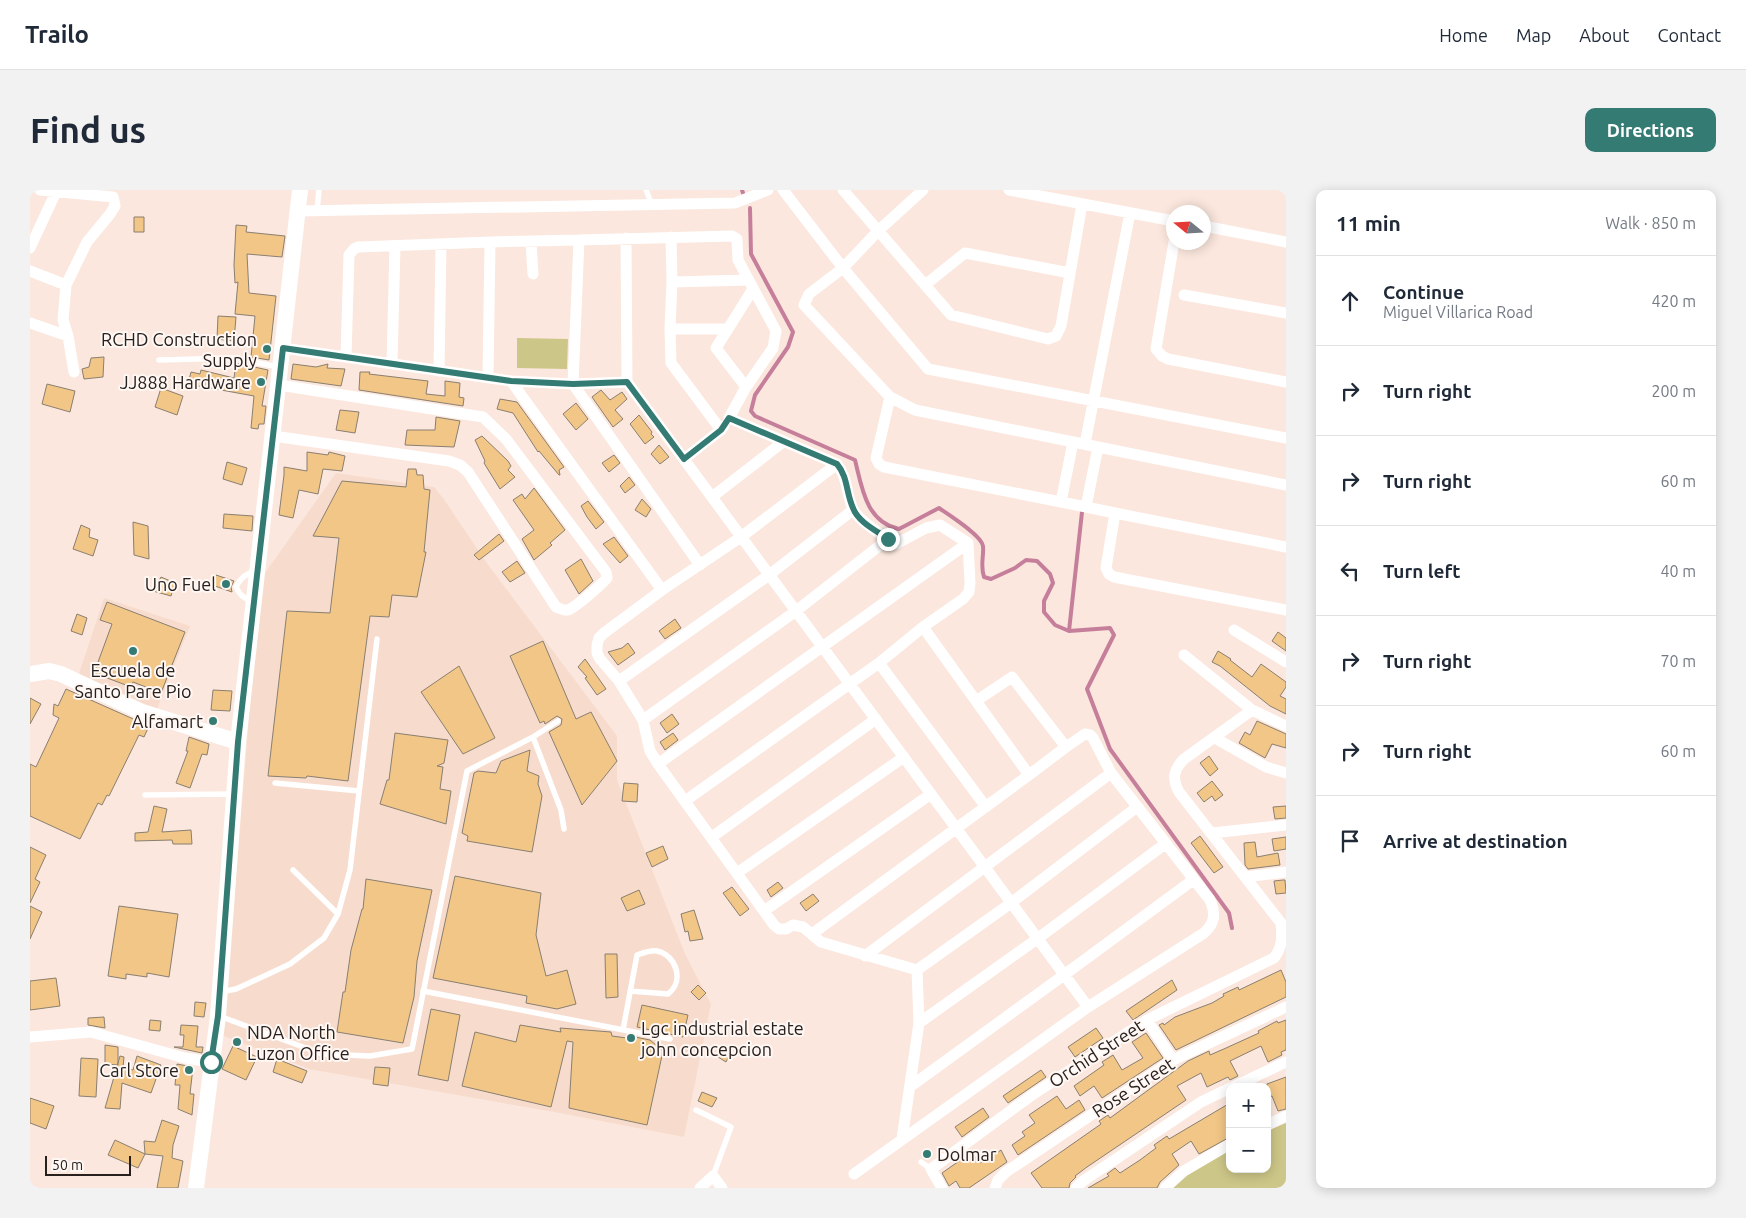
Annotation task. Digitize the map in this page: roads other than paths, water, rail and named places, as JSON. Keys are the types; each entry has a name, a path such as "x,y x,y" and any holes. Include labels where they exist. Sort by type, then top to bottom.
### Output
{"main road":[{"path":"196,1188 218,1016 238,742 300,190"},
{"path":"30,674 49,670 142,712 238,742"}],"street":[{"path":"40,190 113,197 115,206 87,242 66,285 63,320 68,336 74,372"},
{"path":"298,211 735,203 768,190"},
{"path":"783,190 843,268 928,369 1286,438"},
{"path":"843,190 951,315 1048,339 1056,336 1061,326 1082,204"},
{"path":"923,190 878,230 843,268 809,294 804,306 890,397 916,410 1286,485"},
{"path":"1009,190 1166,220"},
{"path":"30,248 56,192"},
{"path":"1085,444 1130,213"},
{"path":"1211,227 1286,242"},
{"path":"346,356 349,255 358,247 732,236 736,239 738,260 776,331 773,348 746,387 721,430 684,459"},
{"path":"671,237 671,363 721,430"},
{"path":"626,238 627,382 1088,1007"},
{"path":"579,240 573,384 700,565"},
{"path":"488,378 490,242"},
{"path":"531,242 533,274"},
{"path":"439,371 441,245"},
{"path":"392,364 395,246"},
{"path":"1173,250 1156,349 1162,356 1168,359 1286,382"},
{"path":"925,285 966,253 1070,273"},
{"path":"30,270 66,285"},
{"path":"672,282 750,285"},
{"path":"746,387 716,348 728,329 750,285"},
{"path":"1184,295 1286,313"},
{"path":"30,323 68,336"},
{"path":"670,329 728,329"},
{"path":"283,348 511,381 573,384 627,382"},
{"path":"511,381 662,590"},
{"path":"273,436 450,461 460,465 468,472 556,607 568,610 590,595 606,578 606,572 506,439 483,417 279,385"},
{"path":"890,397 876,458 884,468 1286,547"},
{"path":"729,418 837,464 843,472 853,510 862,520 896,544 926,528 940,526 968,542"},
{"path":"712,497 783,442"},
{"path":"1061,502 1073,442"},
{"path":"1086,508 1098,447"},
{"path":"837,464 742,537 662,590 599,638 596,646 597,653 619,681 643,720 650,751 658,764 774,925 779,929 786,929 793,925 803,927 821,942 917,970"},
{"path":"619,681 769,575 853,510"},
{"path":"1115,513 1106,568 1109,574 1114,577 1286,610"},
{"path":"643,720 796,611 888,539"},
{"path":"685,801 879,663 923,627 963,599 968,592 970,583 968,542"},
{"path":"658,764 823,648 968,542"},
{"path":"923,627 1029,776"},
{"path":"1234,630 1286,662"},
{"path":"1184,655 1252,710 1286,726"},
{"path":"879,663 986,807"},
{"path":"976,701 1012,677 1066,747"},
{"path":"1252,710 1184,759 1177,766 1174,774 1175,784 1179,792 1283,922"},
{"path":"712,837 876,719"},
{"path":"812,934 1085,734 1093,738 1111,773 1210,900 1214,909 1211,927 1204,933 1088,1007 854,1174"},
{"path":"1214,738 1266,767 1286,773"},
{"path":"737,873 904,757"},
{"path":"865,956 1111,773"},
{"path":"764,911 931,794"},
{"path":"917,970 1011,903 1137,807"},
{"path":"1212,834 1286,825"},
{"path":"919,1023 1037,939 1165,844"},
{"path":"1246,877 1286,872"},
{"path":"911,1086 1193,880"},
{"name":"Orchid Street","path":"931,1169 1032,1095 1147,1020 1274,958 1280,950 1283,922"},
{"path":"902,1139 919,1023 917,970"},
{"name":"Rose Street","path":"995,1188 998,1180 1006,1172 1173,1060 1286,1007"},
{"path":"1147,1020 1173,1060"},
{"path":"30,1038 91,1032 185,1058 211,1062"},
{"path":"1241,1083 1286,1062"},
{"path":"1076,1188 1201,1102 1226,1090"},
{"path":"1271,1123 1286,1116"},
{"path":"1165,1188 1184,1171 1226,1146"},
{"path":"931,1169 942,1188"},
{"path":"700,1188 713,1176 722,1188"}],"lane":[{"path":"317,211 319,190"},
{"path":"646,190 652,205"},
{"path":"159,360 233,358 281,368"},
{"path":"220,992 236,989 290,964 324,938 338,914 350,870 377,639"},
{"path":"218,1016 322,1054 370,1056 412,1049 467,771 533,737 558,721"},
{"path":"533,737 561,810 564,829"},
{"path":"275,783 359,792"},
{"path":"145,795 234,794"},
{"path":"292,870 338,914"},
{"path":"624,1030 630,991 637,955 654,950 667,955 676,969 678,981 674,989 668,994 630,991"},
{"path":"423,991 670,1039"},
{"path":"696,1110 730,1127 713,1176"},
{"path":"920,1162 931,1169"}],"waterway":[{"path":"750,208 751,254 793,332 788,347 755,395 751,411 755,416 855,460 867,502 879,519 888,525 899,529 939,508 981,541 983,546 982,569 984,577 991,579 1015,568 1026,560 1037,561 1050,574 1053,583 1044,601 1044,612 1055,625 1069,631 1110,628 1114,635 1087,689 1110,749 1229,913 1232,928"},
{"path":"1069,631 1082,512"}],"place":[{"name":"RCHD Construction Supply","path":"267,349"},
{"name":"JJ888 Hardware","path":"261,382"},
{"name":"Uno Fuel","path":"226,584"},
{"name":"Escuela de Santo Pare Pio","path":"133,651"},
{"name":"Alfamart","path":"213,721"},
{"name":"Lgc industrial estate john concepcion","path":"631,1038"},
{"name":"NDA North Luzon Office","path":"237,1042"},
{"name":"Carl Store","path":"189,1070"},
{"name":"Dolmar","path":"927,1154"}]}
